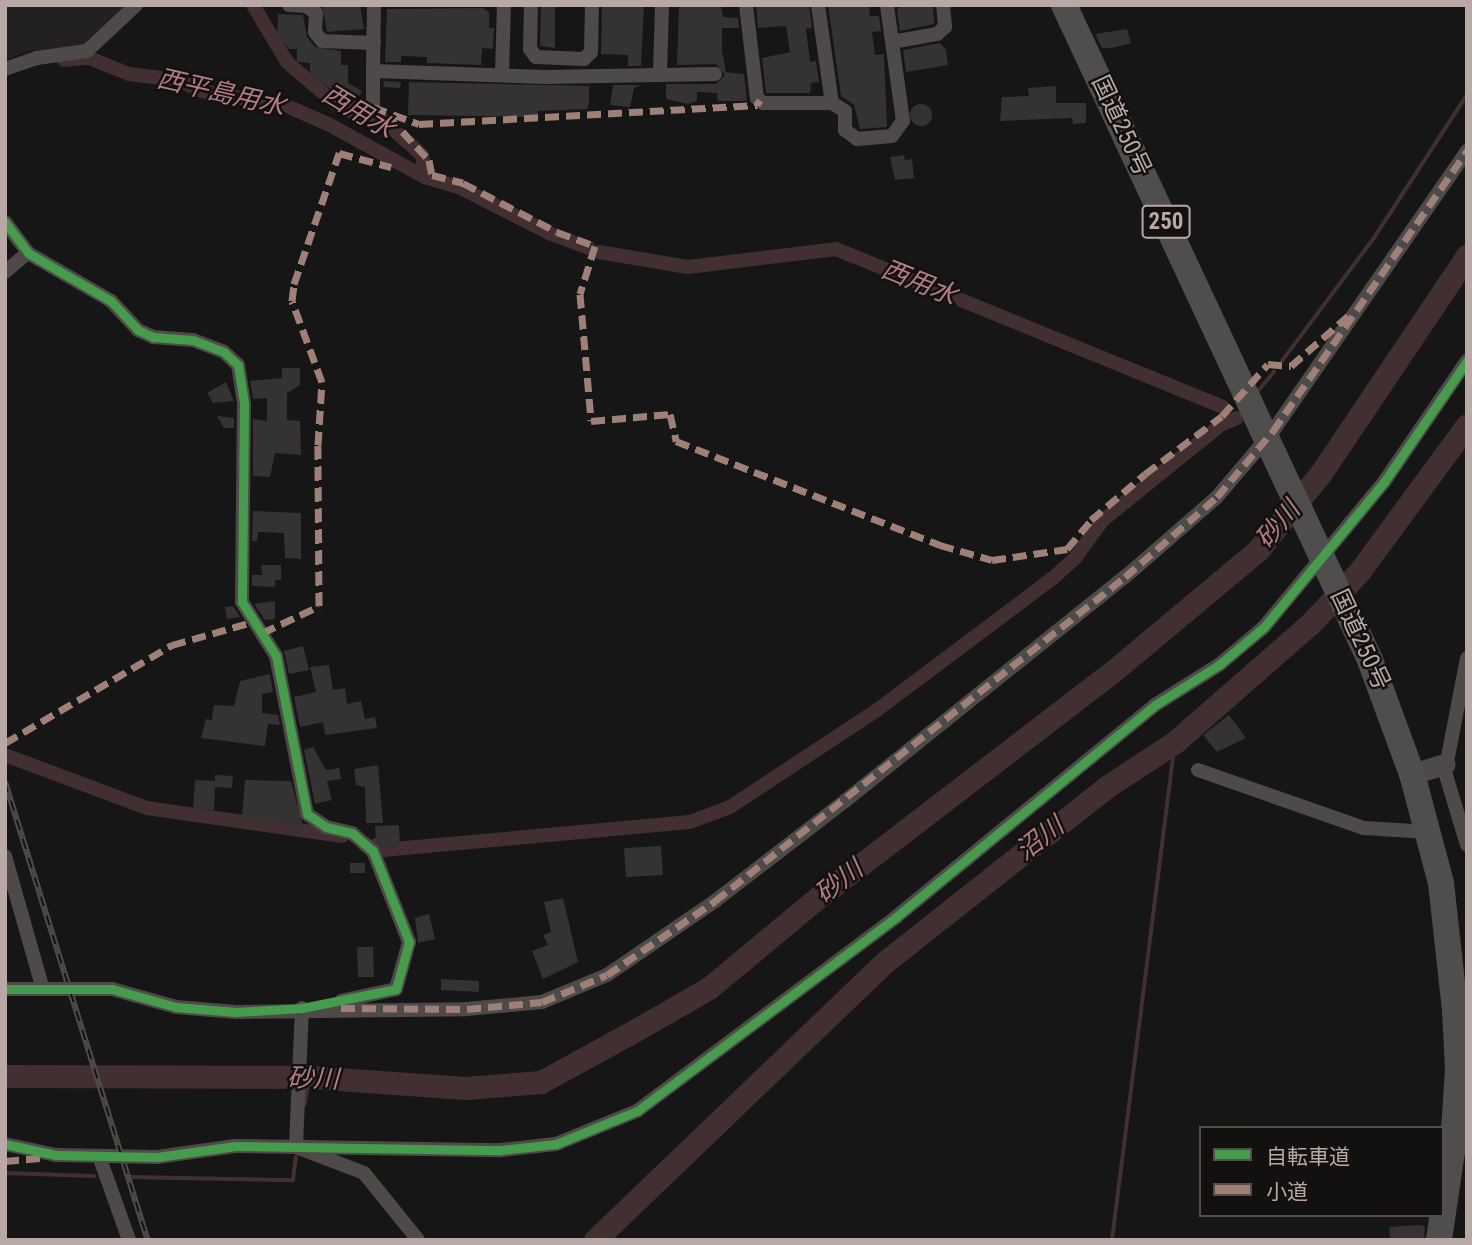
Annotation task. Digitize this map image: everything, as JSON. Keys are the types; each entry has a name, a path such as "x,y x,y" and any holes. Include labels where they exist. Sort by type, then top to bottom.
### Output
{"highway":[{"name":"国道250号","path":"1064,5 1344,604 1393,714 1412,774 1429,832 1451,947 1458,1070 1453,1145 1444,1206"},
{"name":"国道250号","path":"1439,1240 1442,1217"}],"street":[{"path":"5,69 37,58 87,51 136,5"},
{"path":"289,5 306,6 316,13 315,32 322,41 374,43"},
{"path":"373,107 374,5"},
{"path":"502,75 504,5"},
{"path":"531,5 530,49 536,57 584,59 591,52 592,5"},
{"path":"660,73 662,5"},
{"path":"746,5 757,98 763,103 832,103 845,111 845,130 857,139 892,136 903,121 887,5"},
{"path":"818,5 832,103"},
{"path":"892,42 937,34 945,27 943,5"},
{"path":"373,71 502,75 715,74"},
{"path":"5,989 112,989 176,1007 236,1013 302,1008 503,1006 541,1002 607,975 715,901 1125,577 1217,497 1266,440 1467,151"},
{"path":"5,222 28,253 111,301 138,330 153,337 193,340 224,352 238,365 244,404 242,602 276,656 307,814 326,827 352,833 373,851 408,942 396,989 302,1008"},
{"path":"5,272 28,253"},
{"path":"5,1144 56,1155 157,1157 296,1141 501,1150 556,1144 637,1111 896,917 1155,705 1220,664 1264,627 1325,563 1467,361"},
{"path":"1467,658 1446,764 1454,812 1467,845"},
{"path":"1412,774 1446,764"},
{"path":"1198,770 1364,828 1429,832"},
{"path":"5,856 43,989"},
{"path":"296,1141 302,1008"},
{"path":"296,1141 364,1173 418,1240"},
{"path":"99,1156 129,1240"}],"shaded area":[{"path":"5,5 130,5 86,47 28,51 5,60"}],"building":[{"path":"322,5 360,5 364,29 327,32"},
{"path":"541,5 555,5 555,48 540,46"},
{"path":"602,5 644,5 641,66 628,66 628,55 601,54"},
{"path":"679,5 721,5 723,17 738,18 739,28 722,28 722,51 726,72 744,74 747,101 718,101 717,93 697,92 697,101 688,104 666,99 666,84 716,84 725,75 716,64 677,65"},
{"path":"756,5 809,5 812,28 806,29 810,62 816,61 819,82 811,83 810,93 766,93 762,58 790,52 786,26 758,28"},
{"path":"828,5 869,5 870,16 879,16 881,31 872,32 875,55 884,54 887,127 860,129 854,105 841,96"},
{"path":"903,5 933,5 934,24 900,31 897,9"},
{"path":"483,8 489,12 489,28 494,28 493,49 482,48 481,65 427,63 427,57 401,56 401,62 385,62 387,9"},
{"path":"278,14 303,15 307,37 315,47 341,51 341,65 348,65 348,83 362,91 354,105 310,75 310,63 297,62 297,49 289,49 277,35"},
{"path":"1127,29 1131,43 1112,48 1102,48 1095,34"},
{"path":"940,43 946,50 948,65 906,72 903,50"},
{"path":"384,81 401,82 400,88 383,87"},
{"path":"409,82 589,86 589,102 587,109 538,111 538,117 408,115"},
{"path":"613,85 641,85 634,88 630,107 610,105"},
{"path":"1056,86 1056,103 1086,103 1086,123 1073,124 1072,118 1000,121 1002,97 1029,96 1028,88"},
{"path":"921,104 929,107 932,115 929,123 921,126 913,123 910,115 913,107"},
{"path":"904,155 905,160 912,159 914,178 895,180 890,157"},
{"path":"282,368 300,368 300,385 287,393 287,420 300,421 301,455 275,453 270,477 253,476 253,419 267,421 267,398 253,399 250,381 282,378"},
{"path":"226,382 234,401 213,403 207,393"},
{"path":"217,416 234,418 234,428 224,428"},
{"path":"253,511 301,513 301,559 285,558 284,533 258,532 257,541 252,541"},
{"path":"261,565 281,565 281,580 275,580 275,587 252,586 252,575 262,575"},
{"path":"275,601 275,619 265,620 254,604"},
{"path":"233,606 240,617 227,619 225,607"},
{"path":"303,646 309,670 289,674 284,651"},
{"path":"329,665 333,690 345,688 347,704 361,701 365,719 375,717 377,728 325,735 323,722 300,727 294,697 316,692 310,667"},
{"path":"270,674 273,692 262,694 262,713 278,715 280,725 268,724 265,746 201,738 206,719 212,720 214,705 234,706 240,681"},
{"path":"1229,715 1246,738 1217,752 1203,735"},
{"path":"313,747 326,770 339,768 341,779 327,781 332,800 315,804 304,750"},
{"path":"378,765 383,823 366,823 365,787 356,785 354,769"},
{"path":"215,775 233,776 232,788 215,787 214,810 193,809 195,780 215,781"},
{"path":"245,780 291,781 303,826 242,818"},
{"path":"399,825 400,847 382,848 376,841 375,826"},
{"path":"661,846 663,875 626,877 624,848"},
{"path":"350,863 365,863 365,873 350,873"},
{"path":"563,898 578,962 543,979 532,951 548,945 543,935 551,932 544,902"},
{"path":"429,914 435,939 418,943 415,918"},
{"path":"357,947 373,947 374,977 358,977"},
{"path":"441,979 479,981 479,992 441,990"},
{"path":"1425,1226 1424,1240 1390,1240 1389,1227"}],"waterway":[{"name":"西用水","path":"253,5 287,62 338,106 368,119 380,118 422,155 425,177 461,188 551,234 589,248"},
{"name":"西平島用水","path":"64,60 89,58 129,74 178,80 202,91 289,107 328,124 425,177"},
{"path":"1282,361 1374,238 1467,95"},
{"name":"西用水","path":"599,252 688,267 836,249 1223,407"},
{"name":"砂川","path":"5,1076 309,1077 466,1088 541,1082 627,1035 709,988 820,896 1111,673 1258,550 1321,473 1467,256"},
{"path":"1258,391 1274,372"},
{"path":"376,845 383,850 690,822 730,807 877,710 1053,578 1075,558 1103,520 1222,424 1237,418"},
{"name":"沼川","path":"595,1240 885,962 1105,788 1175,742 1310,624 1359,572 1467,425"},
{"path":"1112,1240 1175,742"},
{"path":"5,755 147,808 342,836"},
{"path":"305,1104 309,1077"},
{"path":"130,1177 293,1180 296,1157"},
{"path":"5,1173 94,1176"}],"railway":[{"path":"5,782 148,1240"}],"marked path":[{"path":"373,107 419,124 757,105 760,100"},
{"path":"388,116 429,160 432,175 463,183 557,232 595,246 580,294 591,421 670,414 676,441 940,545 992,560 1067,549 1091,520 1145,474 1222,416 1268,364 1291,366 1348,316"},
{"path":"341,1008 467,1009 542,1002 607,975 715,901 1125,577 1217,497 1273,431 1467,151"},
{"path":"262,633 319,606 318,445 322,382 292,301 294,284 339,153 391,167"},
{"path":"5,743 172,645 252,622"},
{"path":"5,1161 40,1158"}],"cycle path":[{"path":"5,222 28,253 111,301 138,330 153,337 193,340 224,352 238,365 244,404 242,602 276,656 307,814 326,827 352,833 373,851 409,942 396,989 302,1008 236,1012 176,1007 112,989 5,989"},
{"path":"5,1144 56,1155 157,1157 235,1146 501,1150 556,1144 637,1111 896,917 1155,705 1220,664 1264,627 1384,482 1467,361"}]}
